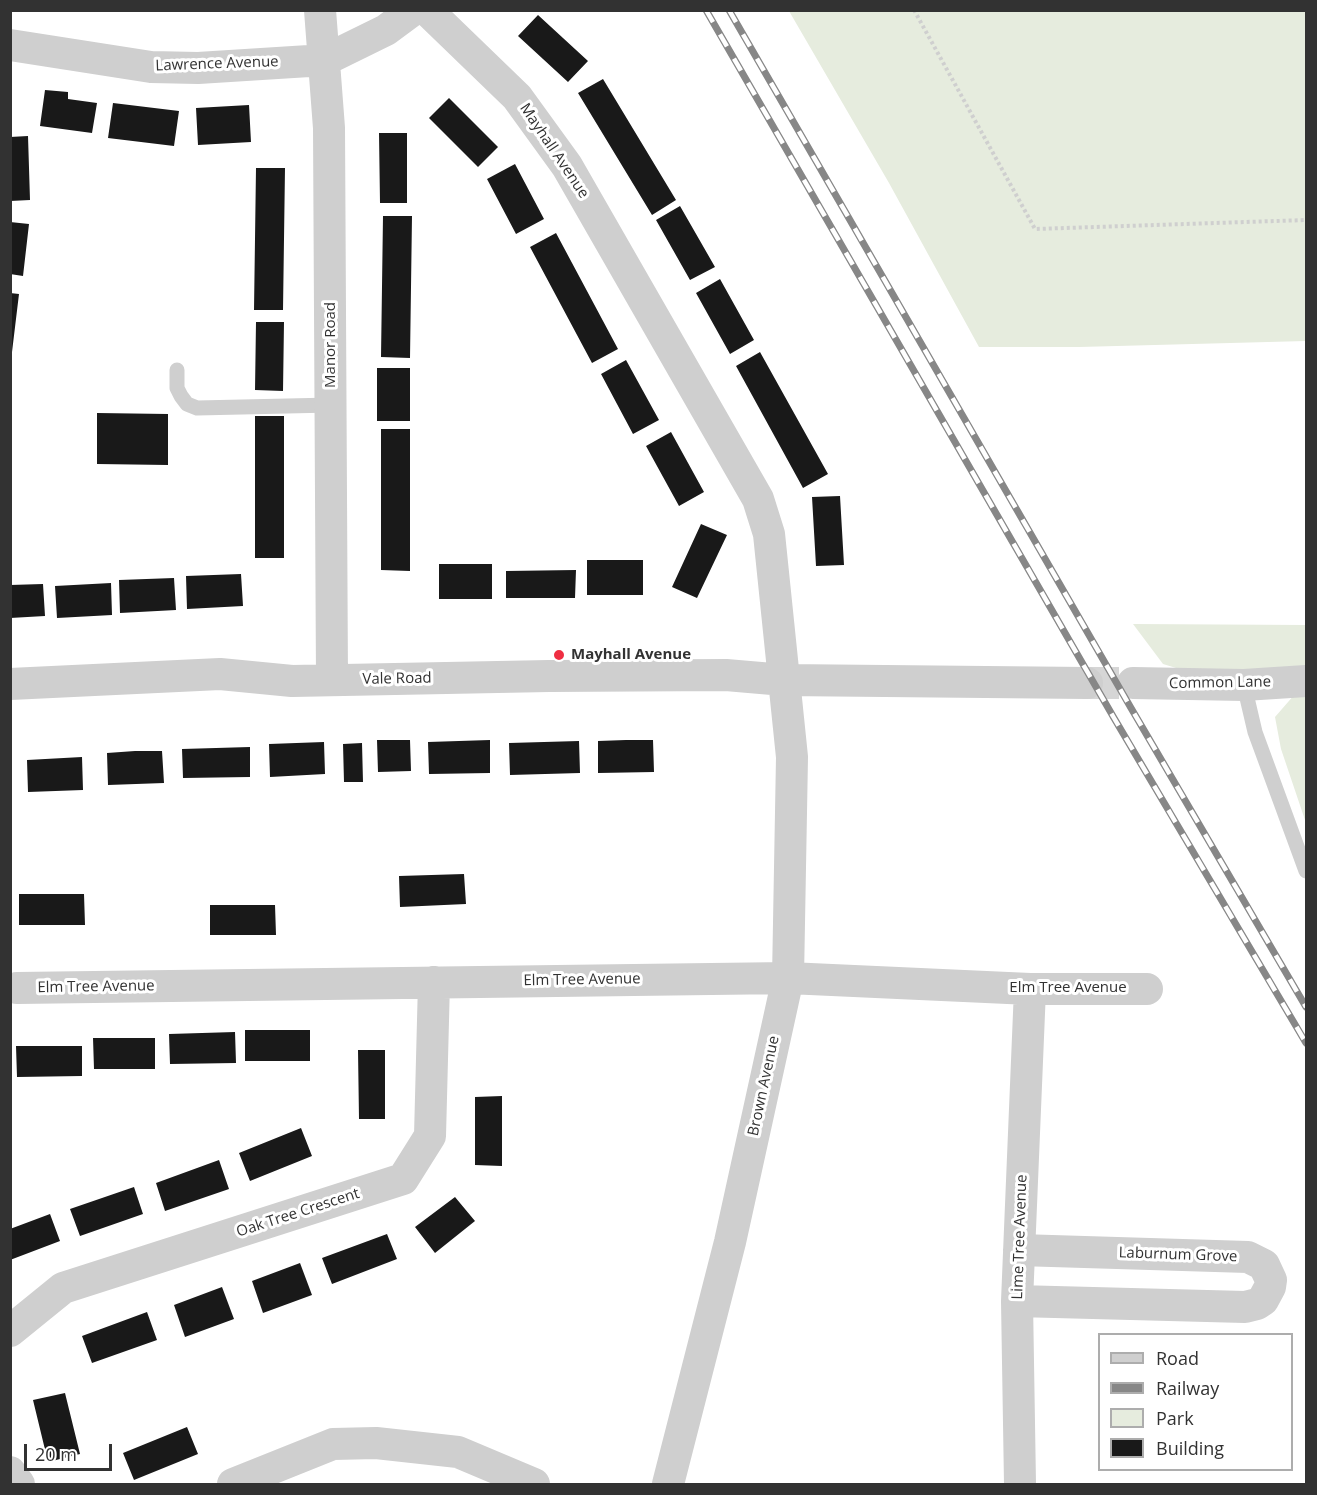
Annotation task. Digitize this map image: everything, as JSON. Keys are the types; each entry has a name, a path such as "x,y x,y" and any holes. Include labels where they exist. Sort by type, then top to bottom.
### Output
{"street":[{"name":"Manor Road","path":"320,10 330,139 332,680"},
{"name":"Lawrence Avenue","path":"10,45 151,67 198,68 325,60 386,30 413,10"},
{"name":"Mayhall Avenue","path":"427,10 517,97 567,166 758,500 769,534 784,680"},
{"name":"Vale Road","path":"10,684 220,674 292,681 702,675 784,680 1087,683"},
{"name":"Brown Avenue","path":"668,1485 730,1242 788,978 792,757 784,680"},
{"name":"Common Lane","path":"1133,683 1244,685 1306,681"},
{"name":"Elm Tree Avenue","path":"17,988 788,978 1030,989 1147,989"},
{"name":"Oak Tree Crescent","path":"10,1331 63,1288 403,1179 430,1136 434,982"},
{"name":"Lime Tree Avenue","path":"1020,1485 1017,1301 1030,989"},
{"name":"Laburnum Grove","path":"1017,1301 1245,1307 1263,1300 1271,1280 1264,1265 1248,1257 1019,1250"},
{"path":"233,1485 333,1444 376,1443 458,1452 534,1485"},
{"path":"10,1472 19,1485"}],"lane":[{"path":"177,370 177,388 181,396 188,404 197,408 332,405"},
{"path":"1244,685 1255,732 1306,871"}],"path":[{"path":"914,10 1035,229 1306,220"}],"green space":[{"path":"789,11 1306,11 1306,341 1079,347 979,347 889,183"},
{"path":"1133,624 1306,625 1306,671 1186,671 1163,664"},
{"path":"1306,693 1306,823 1281,749 1275,717 1295,694"}],"building":[{"path":"538,15 588,61 568,82 518,36"},
{"path":"603,79 676,200 652,215 578,93"},
{"path":"45,90 68,92 68,99 97,103 92,133 40,126"},
{"path":"449,98 498,147 478,167 429,118"},
{"path":"113,103 179,111 174,146 108,138"},
{"path":"249,105 251,142 198,145 196,108"},
{"path":"379,133 407,133 407,203 380,203"},
{"path":"28,136 30,200 10,201 10,137"},
{"path":"515,164 544,219 516,234 487,179"},
{"path":"256,168 285,168 283,310 254,310"},
{"path":"680,206 715,267 690,280 656,220"},
{"path":"383,216 412,216 410,358 381,357"},
{"path":"10,222 29,224 23,276 10,274"},
{"path":"556,233 618,349 592,363 530,247"},
{"path":"720,279 754,340 730,354 696,293"},
{"path":"10,293 19,294 12,352 10,352"},
{"path":"256,322 284,322 283,391 255,390"},
{"path":"760,352 828,474 803,488 736,366"},
{"path":"626,360 659,420 633,434 601,374"},
{"path":"377,368 410,368 410,421 377,421"},
{"path":"97,413 168,414 168,465 97,464"},
{"path":"255,416 284,416 284,558 255,558"},
{"path":"381,429 410,429 410,571 381,570"},
{"path":"671,432 704,492 679,506 646,446"},
{"path":"840,496 844,565 816,566 812,497"},
{"path":"701,524 727,535 697,598 672,587"},
{"path":"587,560 643,560 643,595 587,595"},
{"path":"439,564 492,564 492,599 439,599"},
{"path":"576,570 575,598 506,598 506,571"},
{"path":"241,574 243,606 187,609 186,576"},
{"path":"174,578 176,610 120,613 119,580"},
{"path":"111,583 112,615 57,618 55,586"},
{"path":"43,584 45,616 10,618 10,585"},
{"path":"377,740 410,740 411,771 378,772"},
{"path":"490,740 490,773 429,774 428,742"},
{"path":"653,740 654,772 598,773 598,741"},
{"path":"579,741 580,773 510,775 509,743"},
{"path":"324,742 325,774 270,777 269,744"},
{"path":"362,743 363,782 344,782 343,744"},
{"path":"250,747 250,777 183,778 182,749"},
{"path":"162,751 164,783 108,785 107,753"},
{"path":"82,757 83,790 28,792 27,760"},
{"path":"464,874 466,904 400,907 399,876"},
{"path":"19,894 84,894 85,925 19,925"},
{"path":"210,905 275,905 276,935 210,935"},
{"path":"245,1030 310,1030 310,1061 245,1061"},
{"path":"235,1032 236,1063 170,1064 169,1034"},
{"path":"93,1038 155,1038 155,1069 94,1069"},
{"path":"16,1046 82,1046 82,1076 17,1077"},
{"path":"358,1050 385,1050 385,1119 359,1119"},
{"path":"502,1096 502,1166 475,1165 475,1097"},
{"path":"301,1128 312,1156 250,1181 239,1153"},
{"path":"219,1160 229,1189 165,1211 156,1183"},
{"path":"134,1187 143,1214 80,1236 70,1209"},
{"path":"455,1197 475,1221 435,1253 415,1227"},
{"path":"50,1214 60,1241 10,1260 10,1229"},
{"path":"387,1234 397,1259 332,1284 322,1258"},
{"path":"300,1263 312,1295 263,1313 252,1281"},
{"path":"222,1287 234,1319 185,1337 174,1305"},
{"path":"147,1312 157,1340 92,1363 82,1336"},
{"path":"65,1393 80,1454 48,1462 33,1400"},
{"path":"187,1427 198,1454 134,1480 123,1453"}],"tunnel":[{"path":"1087,683 1133,683"}],"railway":[{"path":"706,10 1114,718 1306,1043"},
{"path":"729,10 1306,1007"}],"place":[{"name":"Mayhall Avenue","path":"559,655"}]}
